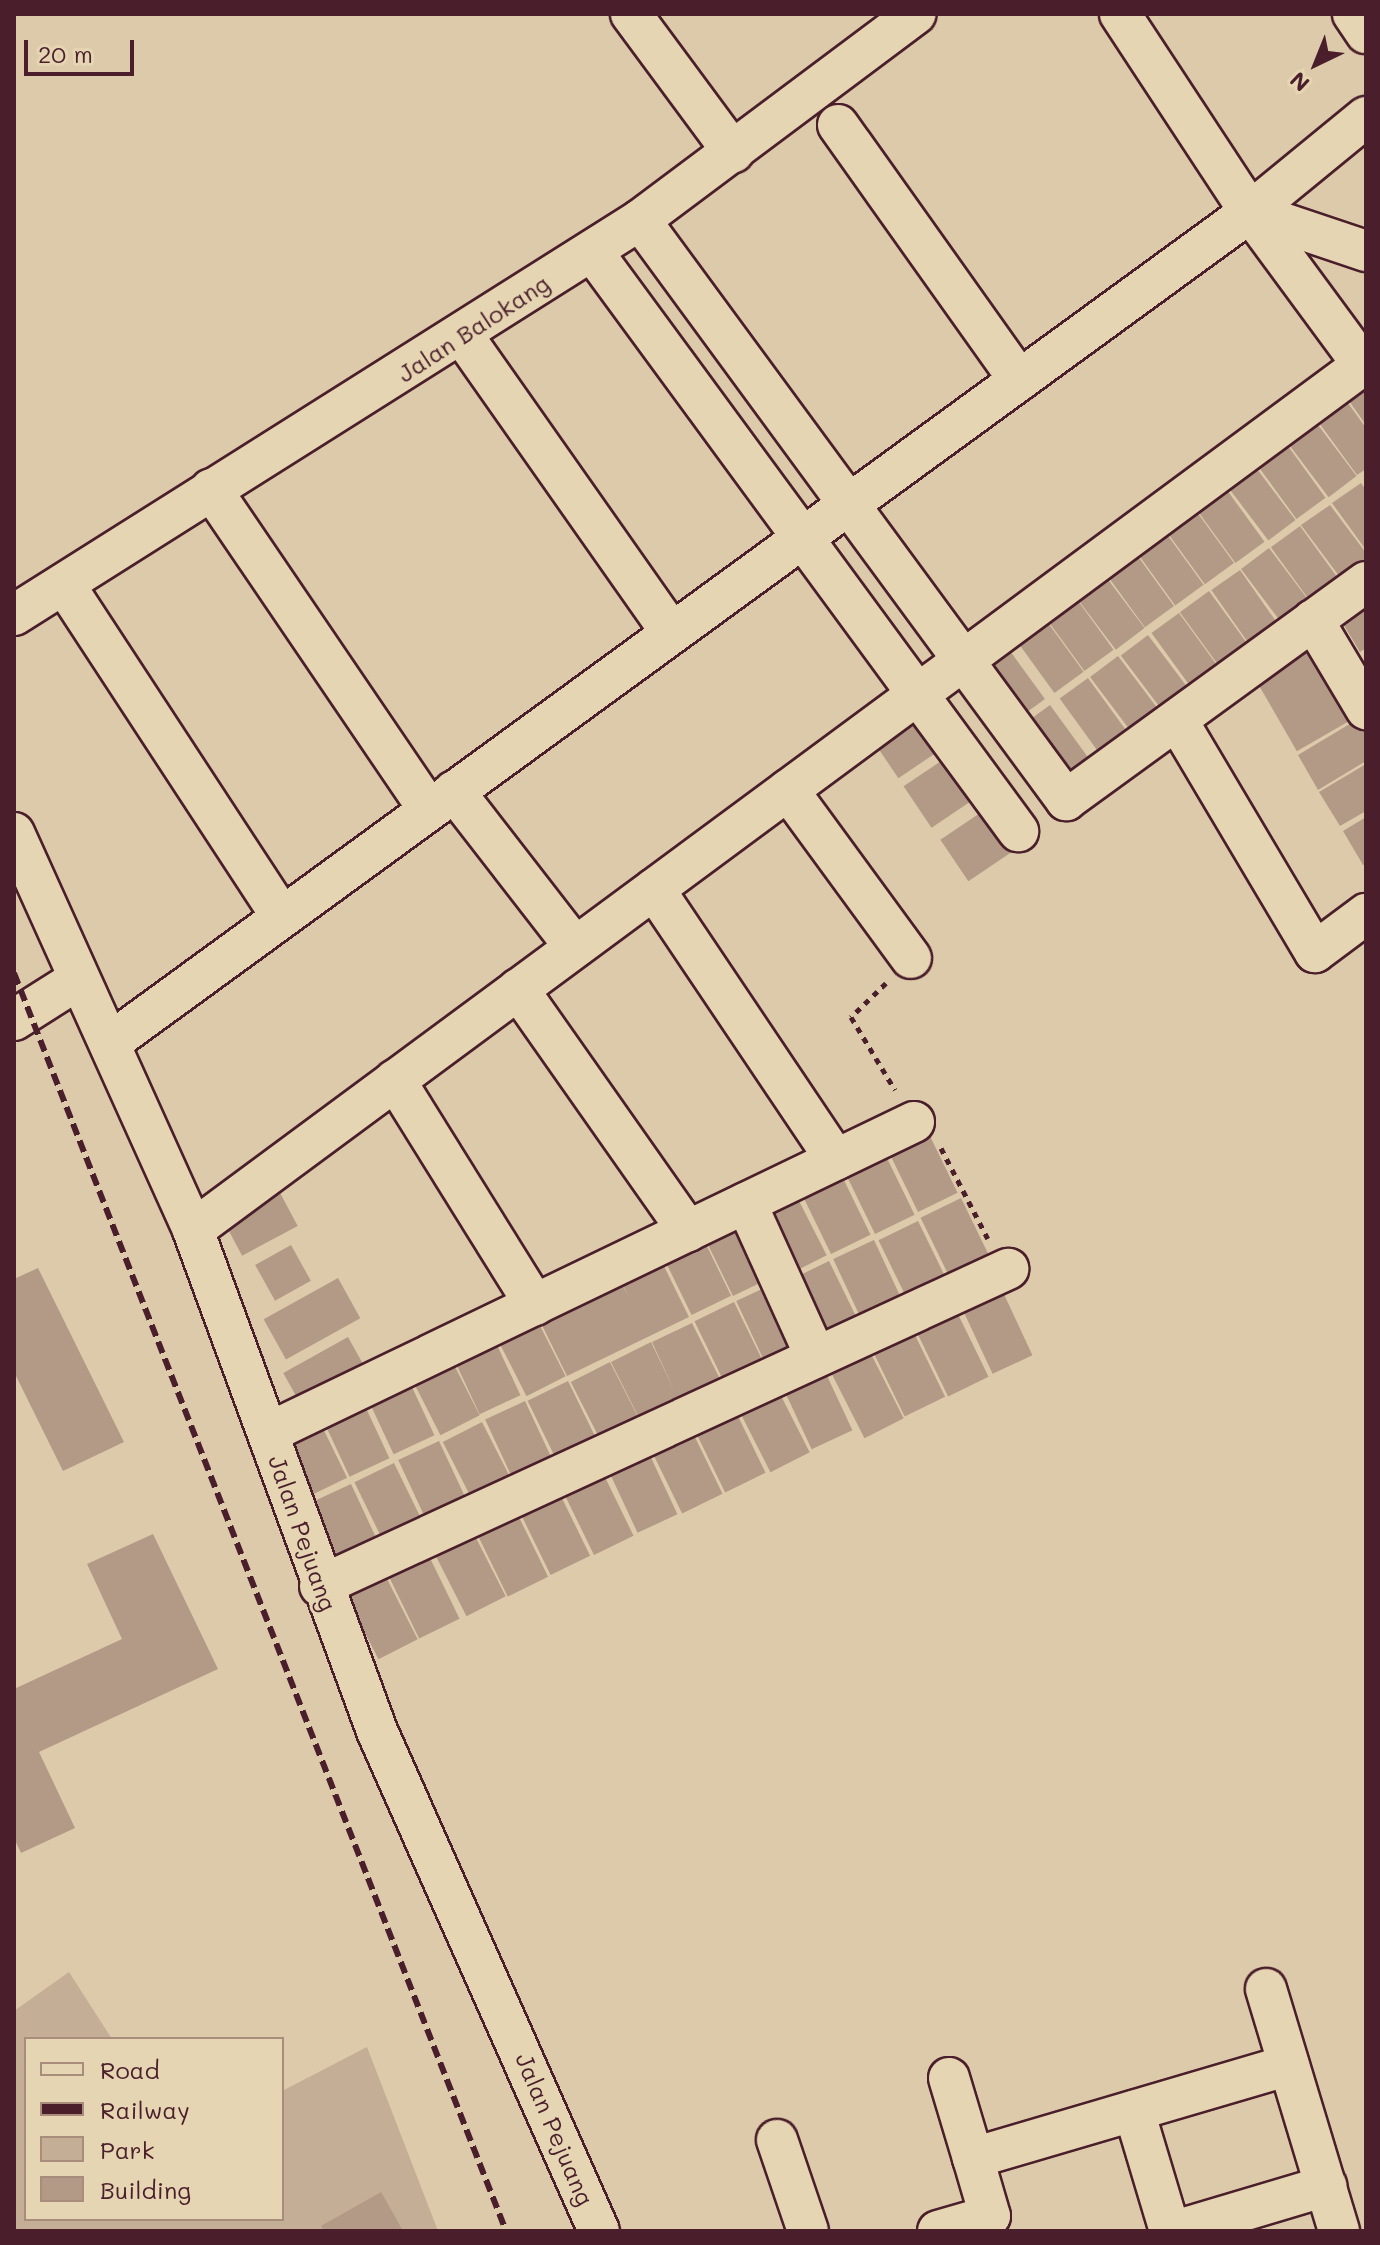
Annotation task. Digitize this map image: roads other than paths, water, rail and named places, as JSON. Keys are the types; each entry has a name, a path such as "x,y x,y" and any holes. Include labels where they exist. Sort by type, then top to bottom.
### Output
{"street":[{"path":"631,14 733,152"},
{"name":"Jalan Balokang","path":"14,615 211,489 463,336 640,220 915,14"},
{"path":"193,1230 1363,365 1250,212 1120,14"},
{"path":"1353,14 1366,33"},
{"path":"111,1042 1250,212 1366,117"},
{"path":"838,125 1019,380"},
{"path":"1250,212 1366,251"},
{"path":"640,220 1066,800 1366,582"},
{"path":"592,251 1018,831"},
{"path":"463,336 672,633"},
{"path":"211,489 442,800 575,947"},
{"path":"64,584 282,917"},
{"path":"1313,620 1366,709"},
{"path":"1177,720 1315,952 1366,914"},
{"path":"788,790 911,958"},
{"name":"Jalan Pejuang","path":"14,833 77,980 111,1042 193,1230 268,1433 320,1586 377,1731 599,2231"},
{"path":"654,889 836,1160"},
{"path":"14,1020 77,980"},
{"path":"518,989 688,1231"},
{"path":"395,1080 535,1305"},
{"path":"268,1433 914,1122"},
{"path":"746,1203 816,1357"},
{"path":"320,1586 1008,1269"},
{"path":"1266,1989 1339,2231"},
{"path":"973,2158 1289,2065"},
{"path":"938,2231 992,2223 949,2078"},
{"path":"1134,2111 1172,2231 1326,2186"},
{"path":"777,2140 808,2231"}],"railway":[{"path":"14,973 506,2231"}]}
